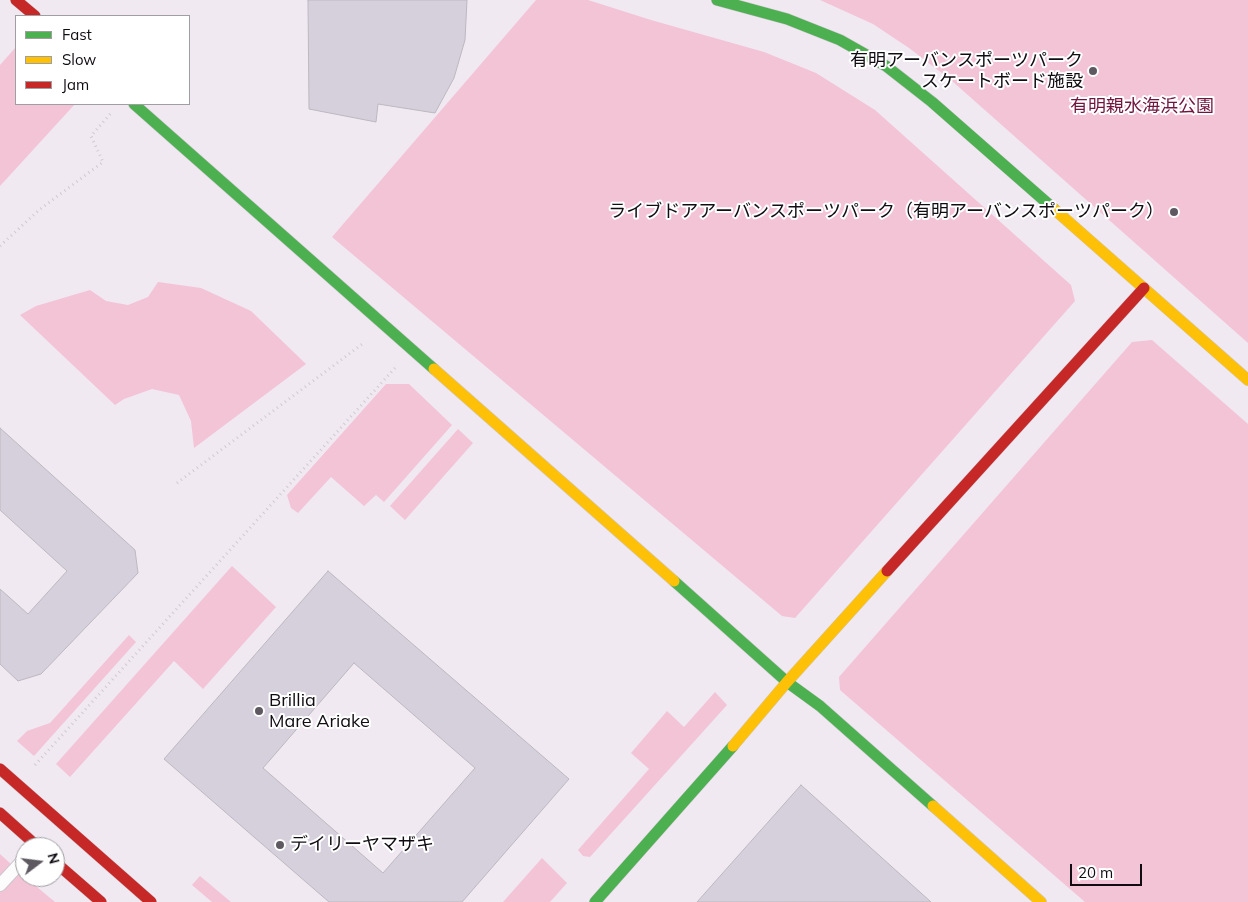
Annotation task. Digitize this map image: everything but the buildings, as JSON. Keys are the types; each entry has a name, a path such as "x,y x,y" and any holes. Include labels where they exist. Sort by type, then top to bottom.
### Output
{"street":[{"path":"16,0 34,15"},
{"path":"717,0 787,19 840,40 886,66 932,102 1248,380"},
{"path":"135,105 787,682 820,706 1041,902"},
{"path":"595,902 787,682 1144,288"},
{"path":"0,769 151,902"},
{"path":"0,813 26,837"},
{"path":"65,871 100,902"}],"lane":[{"path":"0,885 15,869"}],"path":[{"path":"0,246 39,210 103,162 91,136 115,108"},
{"path":"177,483 366,341"},
{"path":"35,766 396,367"}],"green space":[{"path":"536,0 588,0 764,52 816,73 875,110 1071,285 1075,301 795,618 782,616 332,237"},
{"name":"有明親水海浜公園","path":"820,0 1248,0 1248,343 952,81 909,48 873,24"},
{"path":"15,48 15,105 74,105 0,186 0,65"},
{"path":"158,282 201,288 251,311 306,364 194,448 191,421 179,395 152,389 124,399 115,405 20,315 36,306 90,290 106,301 128,305 148,297"},
{"path":"1152,340 1248,424 1248,902 1085,902 840,690 839,677 1132,342"},
{"path":"386,384 409,384 452,425 384,502 376,495 364,506 331,477 298,513 291,508 287,495"},
{"path":"458,429 473,443 405,520 390,506"},
{"path":"232,566 276,607 203,689 174,661 70,777 56,764"},
{"path":"129,635 136,642 34,756 17,741 27,731 50,723"},
{"path":"715,692 727,705 590,857 583,856 578,850 649,769 631,753 667,711 684,727"},
{"path":"0,854 15,868 15,887 37,887 55,902 0,902"},
{"path":"542,858 567,883 550,902 503,902"},
{"path":"200,876 231,902 212,902 192,885"}],"traffic: fast":[{"path":"717,0 787,19 840,40 886,66 932,102 1054,209"},
{"path":"135,105 434,369"},
{"path":"674,581 787,682 820,706 933,806"},
{"path":"595,902 733,746"}],"traffic: slow":[{"path":"1054,209 1248,380"},
{"path":"434,369 674,581"},
{"path":"733,746 787,682 887,571"},
{"path":"933,806 1041,902"}],"traffic: jam":[{"path":"16,0 34,15"},
{"path":"887,571 1144,288"},
{"path":"0,769 151,902"},
{"path":"0,813 27,837"},
{"path":"65,871 101,902"}],"place":[{"name":"有明アーバンスポーツパーク スケートボード施設","path":"1093,71"},
{"name":"ライブドアアーバンスポーツパーク（有明アーバンスポーツパーク）","path":"1174,212"},
{"name":"Brillia Mare Ariake","path":"259,711"},
{"name":"デイリーヤマザキ","path":"280,845"}]}
